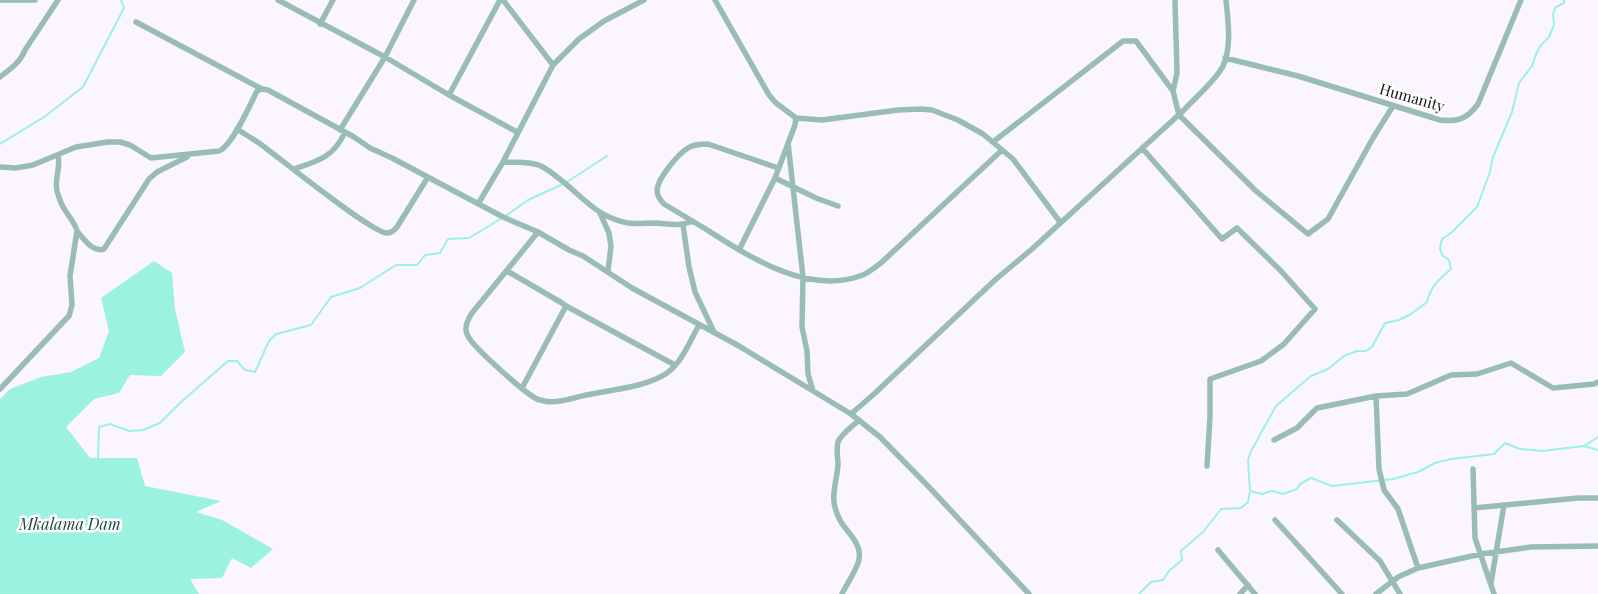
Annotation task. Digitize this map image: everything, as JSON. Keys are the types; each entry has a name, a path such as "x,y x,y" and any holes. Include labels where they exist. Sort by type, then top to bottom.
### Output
{"street":[{"path":"1,0 36,0"},
{"path":"0,77 19,62 58,0"},
{"path":"278,0 385,57 449,95 518,132"},
{"path":"320,24 333,0"},
{"path":"294,169 326,157 339,145 342,131 385,57 414,0"},
{"path":"449,95 501,0 553,65"},
{"path":"478,204 503,162 553,65 580,39 604,21 644,0"},
{"path":"715,0 769,95 776,104 796,118 822,120 906,109 932,110 958,120 983,134 1013,159 1060,222"},
{"path":"1172,91 1177,72 1175,0"},
{"path":"851,414 994,280 1032,249 1179,115 1212,79 1222,67 1227,51 1226,0"},
{"name":"Humanity","path":"1225,58 1298,76 1440,120 1451,121 1464,118 1478,104 1521,0"},
{"path":"136,22 262,89 268,90 370,148 503,217 538,232 608,271 632,288 714,332 851,414 880,437 1029,594"},
{"path":"993,142 1123,41 1136,41 1172,91 1179,115 1256,192 1308,234 1328,219 1393,106"},
{"path":"0,167 16,168 34,165 76,147 108,142 120,142 130,145 152,158 219,151 224,149 237,129 257,91 262,89"},
{"path":"739,250 775,178 796,125 796,118"},
{"path":"237,129 377,230 388,233 396,227 428,177"},
{"path":"788,143 803,277 802,327 807,351 808,374 813,391"},
{"path":"778,168 708,144 698,144 688,148 680,155 661,178 657,189 658,197 664,204 769,266 796,276 831,281 844,280 862,276 882,262 1002,150"},
{"path":"1142,148 1222,239 1237,228 1315,309 1284,344 1261,361 1210,379 1207,466"},
{"path":"58,155 60,164 56,179 57,190 64,209 77,231 95,249 100,250 104,249 148,178 191,155"},
{"path":"503,162 542,166 600,213 629,223 683,225 693,221"},
{"path":"775,178 816,198 838,206"},
{"path":"600,213 609,233 611,246 608,271"},
{"path":"683,225 695,292 714,332"},
{"path":"0,389 69,316 72,305 70,270 77,231"},
{"path":"538,232 472,313 466,324 466,332 469,339 536,399 547,402 560,401 644,382 666,374 675,365 699,325"},
{"path":"507,271 566,306 675,365"},
{"path":"522,388 566,306"},
{"path":"1274,440 1297,428 1317,408 1376,396 1408,394 1452,375 1478,374 1511,363 1553,388 1598,382"},
{"path":"1376,396 1379,468 1384,490 1398,509 1418,568"},
{"path":"842,594 859,559 859,549 836,512 833,489 838,467 837,444 840,438 859,420"},
{"path":"1473,469 1475,538 1494,594"},
{"path":"1474,508 1598,498"},
{"path":"1491,585 1504,505"},
{"path":"1275,520 1342,594"},
{"path":"1337,520 1380,561 1400,594"},
{"path":"1376,594 1398,577 1418,568 1481,554 1531,547 1598,546"},
{"path":"1218,550 1255,594"},
{"path":"1240,594 1248,585"}],"water":[{"name":"Mkalama Dam","path":"154,261 172,273 175,309 185,352 161,376 130,375 119,393 94,399 66,427 90,458 137,458 145,486 221,501 196,512 222,520 273,549 251,568 232,558 222,578 190,579 199,594 0,594 0,399 10,389 41,377 71,372 99,358 109,331 101,298"}],"waterway":[{"path":"0,144 44,117 83,87 124,8 121,0"},
{"path":"1139,594 1151,582 1163,580 1169,571 1182,560 1181,551 1204,531 1221,509 1241,508 1248,502 1250,491 1248,460 1276,406 1311,376 1328,369 1344,356 1357,351 1366,351 1372,347 1385,323 1399,320 1427,302 1436,284 1451,269 1449,260 1442,255 1440,248 1442,239 1451,233 1477,207 1490,172 1493,157 1512,112 1519,83 1532,66 1541,45 1549,37 1554,25 1553,14 1556,7 1564,3 1564,0"},
{"path":"567,182 607,156"},
{"path":"98,458 99,427 110,424 129,431 143,430 160,423 228,361 237,361 245,370 255,372 269,341 276,334 311,325 331,297 360,288 396,265 417,265 425,255 440,253 448,239 469,238 528,200 563,184"},
{"path":"1250,491 1262,494 1272,491 1283,494 1297,489 1300,484 1311,478 1332,486 1393,479 1418,472 1435,463 1451,459 1494,454 1505,443 1520,449 1542,451 1584,446 1598,437"},
{"path":"1584,446 1598,450"}]}
